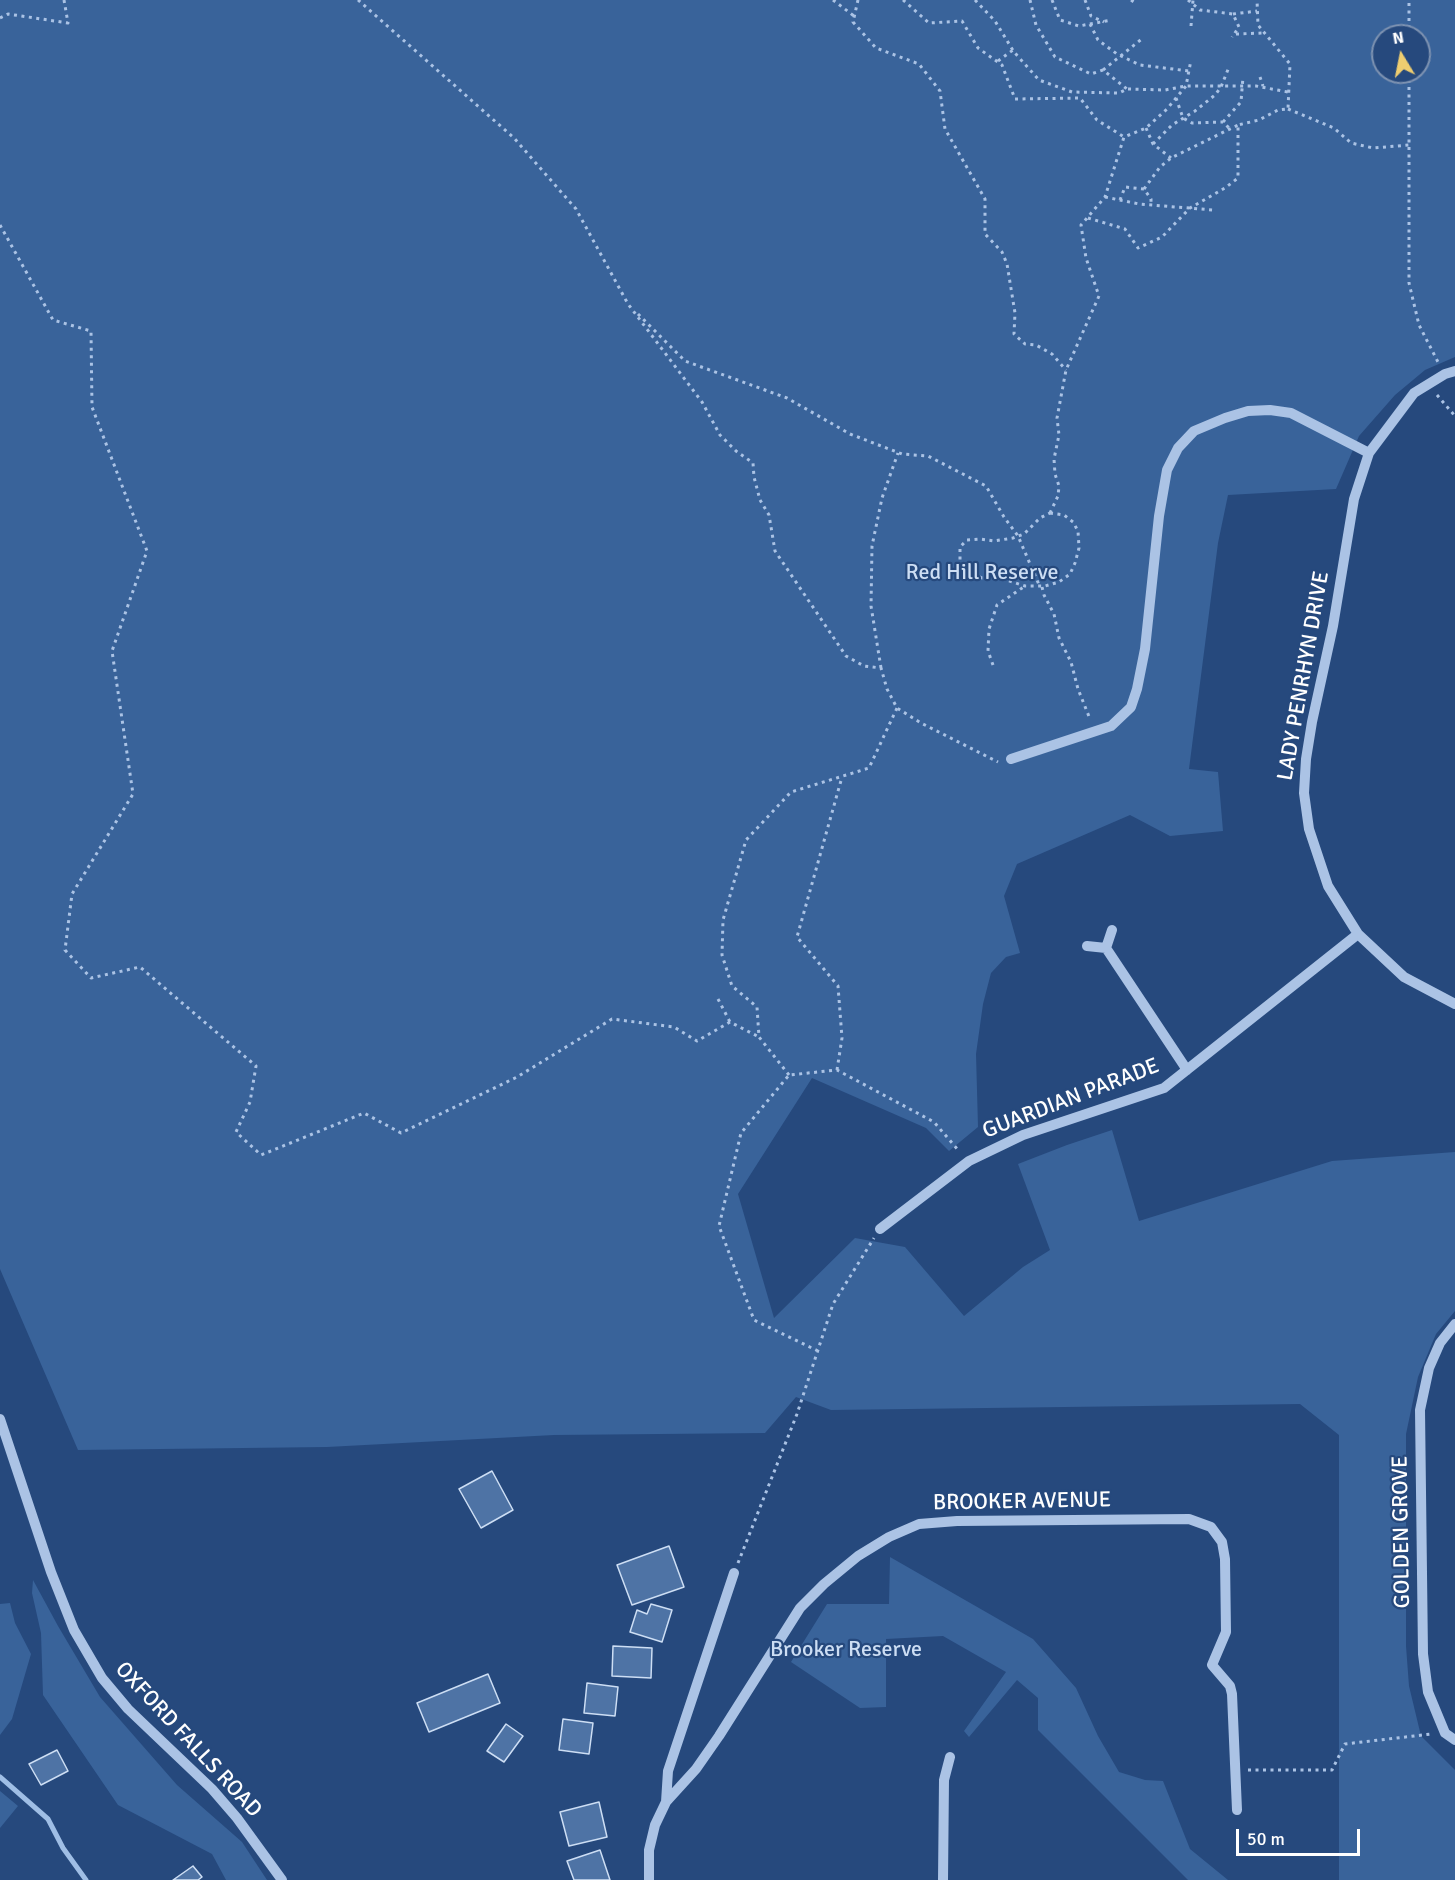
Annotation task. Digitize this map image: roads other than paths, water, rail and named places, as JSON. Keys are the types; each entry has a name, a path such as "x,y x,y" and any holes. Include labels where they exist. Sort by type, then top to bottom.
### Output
{"street":[{"name":"LADY PENRHYN DRIVE","path":"1450,373 1414,393 1369,453 1354,499 1333,626 1306,759 1304,793 1309,829 1328,886 1358,934 1404,977 1455,1004"},
{"path":"1011,759 1111,726 1131,707 1145,649 1158,527 1167,470 1178,448 1194,431 1248,411 1270,410 1291,413 1369,453"},
{"path":"1106,948 1112,930"},
{"name":"GUARDIAN PARADE","path":"880,1229 969,1161 1023,1135 1164,1088 1358,934"},
{"path":"1087,946 1106,948"},
{"path":"1106,948 1187,1070"},
{"name":"GOLDEN GROVE","path":"1455,1324 1440,1343 1429,1368 1420,1410 1423,1654 1428,1692 1445,1732 1455,1740"},
{"name":"OXFORD FALLS ROAD","path":"0,1419 51,1572 74,1630 102,1678 128,1709 212,1789 237,1818 282,1880"},
{"name":"BROOKER AVENUE","path":"649,1880 649,1850 655,1825 666,1802 719,1737 801,1608 824,1584 858,1556 888,1537 919,1524 957,1521 1189,1519 1211,1527 1222,1542 1226,1632 1212,1665 1230,1686 1232,1694 1237,1810"},
{"name":"BROOKER AVENUE","path":"666,1802 668,1771 734,1573"},
{"path":"943,1880 944,1780 950,1757"}],"waterway":[{"path":"0,1777 48,1819 63,1848 86,1880"}],"park label":[{"name":"Red Hill Reserve","path":"982,573"},
{"name":"Brooker Reserve","path":"846,1650"}]}
